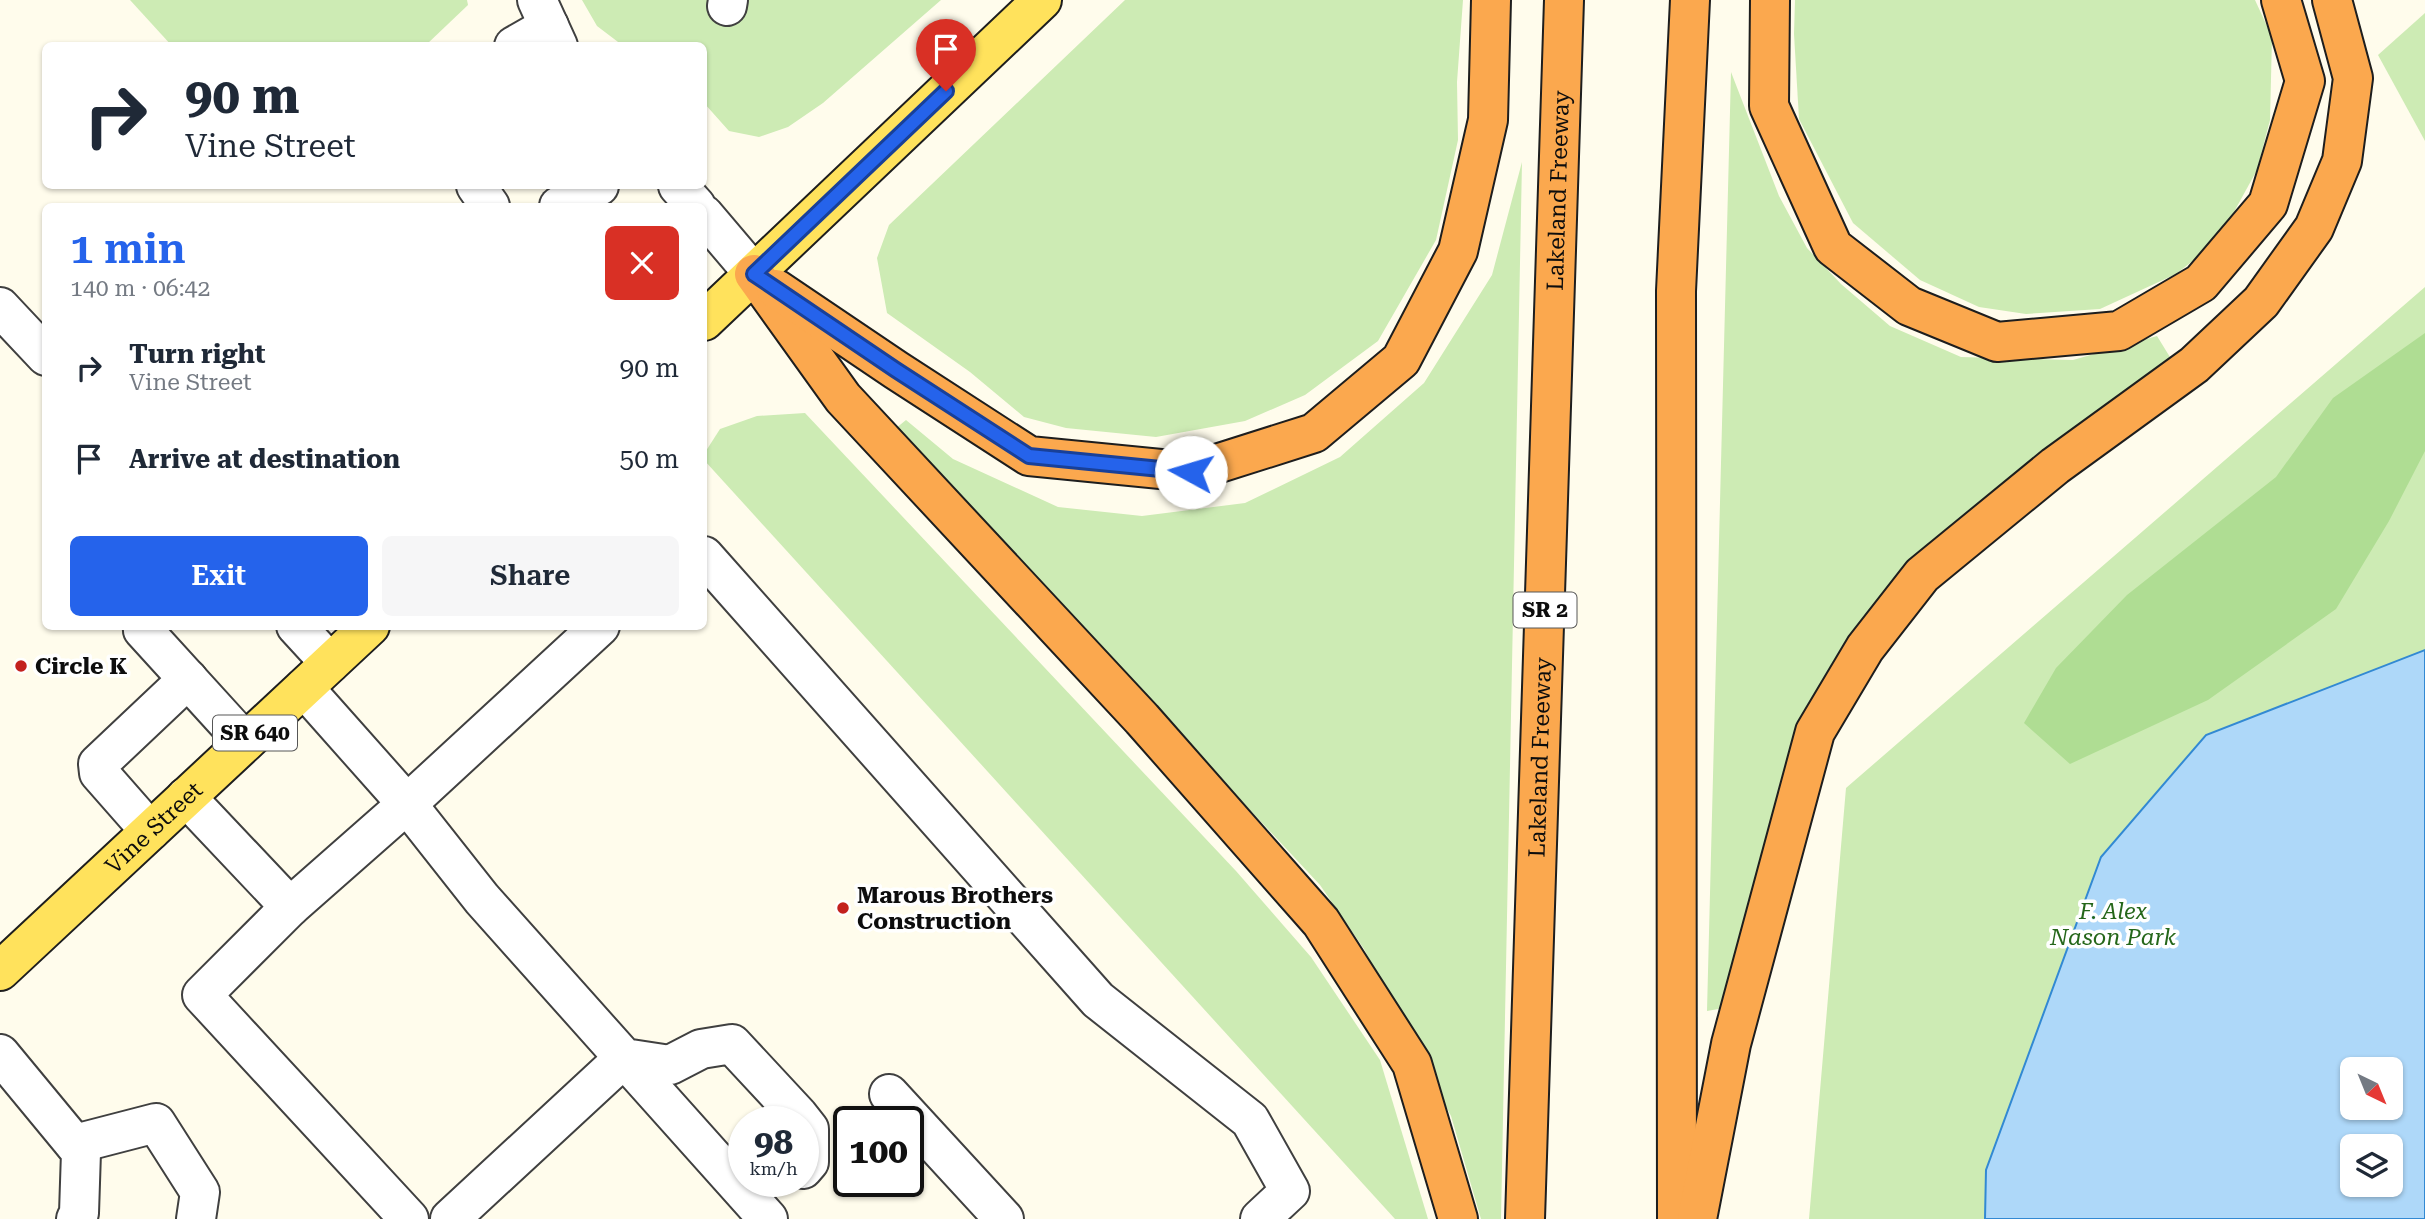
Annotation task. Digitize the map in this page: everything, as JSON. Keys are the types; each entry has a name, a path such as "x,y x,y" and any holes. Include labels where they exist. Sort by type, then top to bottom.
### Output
{"highway":[{"path":"754,274 1029,456 1191,472 1314,433 1401,360 1458,251 1488,120 1491,0"},
{"name":"Lakeland Freeway","path":"1525,1219 1564,0"},
{"path":"1677,1219 1676,291 1690,0"},
{"path":"1770,0 1769,106 1833,247 1909,306 1997,342 2119,331 2201,283 2267,204 2305,81 2281,0"},
{"path":"1697,1219 1731,1044 1815,732 1865,648 1922,575 2055,466 2194,365 2261,302 2299,250 2314,228 2342,161 2353,78 2332,0"},
{"path":"754,274 843,398 1142,719 1321,922 1412,1064 1458,1219"}],"main road":[{"path":"707,318 1042,0"},
{"name":"Vine Street","path":"0,971 366,630"}],"street":[{"path":"520,42 548,24"},
{"path":"564,203 592,189"},
{"path":"681,189 693,203"},
{"path":"707,219 754,274"},
{"path":"0,307 42,352"},
{"path":"707,559 1098,1000 1250,1120 1290,1191 1260,1219"},
{"path":"144,630 246,742"},
{"path":"298,630 317,676 407,804 482,899 765,1216 780,1197"},
{"path":"409,1219 202,995 290,907 407,804 596,630"},
{"path":"150,831 99,773 98,764 188,680"},
{"path":"186,797 290,907"},
{"path":"624,1058 670,1065 701,1048 732,1044 790,1106"},
{"path":"0,1054 81,1152 79,1213 76,1219"},
{"path":"450,1219 624,1058"},
{"path":"889,1094 1004,1219"},
{"path":"75,1144 156,1123 200,1192 196,1219"}],"green space":[{"path":"130,0 467,0 468,5 429,42 168,42"},
{"path":"582,0 941,0 823,103 788,127 759,137 729,131 707,106 707,42 618,42 597,26"},
{"path":"1125,0 1463,0 1457,82 1458,140 1436,240 1378,341 1305,395 1245,421 1156,437 1066,428 1024,417 970,372 887,313 877,258 889,225"},
{"path":"1795,0 2255,0 2272,37 2270,120 2257,170 2218,241 2176,274 2100,309 2026,314 1979,307 1920,280 1853,223 1799,119 1794,34"},
{"path":"2425,13 2425,141 2378,55"},
{"path":"1731,72 1779,196 1807,248 1841,284 1890,326 1961,357 2073,360 2157,336 2173,362 2036,456 1939,535 1882,600 1779,800 1740,935 1724,1008 1707,1011"},
{"path":"1522,162 1501,1219 1481,1219 1451,1116 1364,949 1320,885 895,429 906,420 953,459 1058,507 1142,516 1245,503 1340,457 1424,383 1492,275"},
{"name":"F. Alex Nason Park","path":"2425,287 2425,1219 1809,1219 1846,788"},
{"path":"2425,333 2425,451 2389,521 2336,609 2208,700 2070,764 2024,723 2056,668 2127,595 2276,477 2333,398"},
{"path":"805,413 1236,871 1311,957 1380,1060 1428,1219 1395,1219 707,463 707,449 720,429 757,416"}],"water":[{"path":"2425,650 2425,1219 1985,1219 1986,1170 2101,857 2206,735"}],"place":[{"name":"Circle K","path":"21,666"},
{"name":"Marous Brothers Construction","path":"843,908"}],"route":[{"path":"946,91 754,274 1029,456 1191,472"}]}
